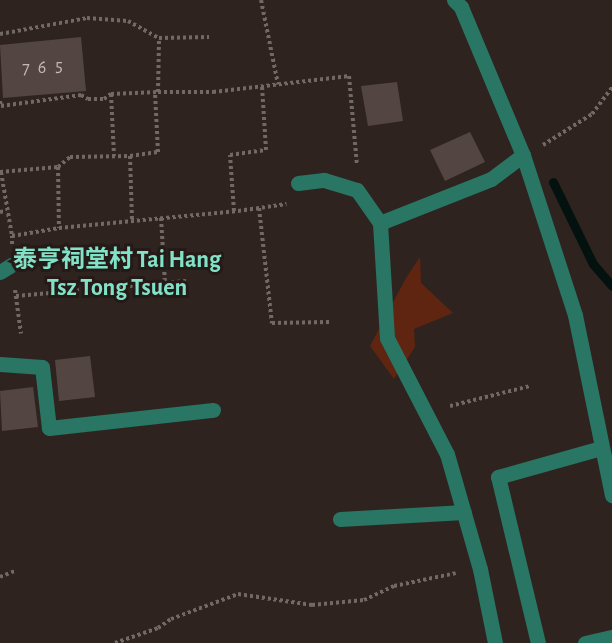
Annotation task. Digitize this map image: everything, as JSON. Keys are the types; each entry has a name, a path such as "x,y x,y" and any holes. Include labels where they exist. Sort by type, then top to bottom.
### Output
{"street":[{"path":"454,0 461,8 523,155 575,315 612,495"},
{"path":"380,223 491,179 523,155"},
{"path":"298,183 324,180 357,190 380,223 387,338 447,454 480,569 495,643"},
{"path":"0,364 42,368 49,428 213,410"},
{"path":"538,643 498,477 601,448"},
{"path":"340,519 464,512"},
{"path":"585,643 612,637"}],"path":[{"path":"261,0 278,84"},
{"path":"0,34 87,18 128,21 159,38 209,37"},
{"path":"21,334 16,296 6,268 12,236 0,172 58,167 70,157 130,156 158,152 159,38"},
{"path":"0,101 1,106 81,95 88,99 104,99 111,94 213,92 349,76 357,190"},
{"path":"234,211 230,155 266,150 262,86"},
{"path":"523,155 560,137 592,114 612,87"},
{"path":"111,94 114,156"},
{"path":"130,156 132,220"},
{"path":"58,167 59,228"},
{"path":"12,236 59,228 234,211 305,201 298,183"},
{"path":"259,208 272,323 330,322"},
{"path":"0,212 6,211"},
{"path":"161,218 165,283"},
{"path":"16,296 186,281"},
{"path":"426,413 530,386"},
{"path":"116,643 238,594 312,605 364,600 394,586 480,569"},
{"path":"0,577 15,571"}],"shaded area":[{"path":"420,257 421,283 453,313 414,329 415,347 394,379 370,346 406,278"}],"building":[{"path":"81,37 86,91 3,98 0,45"},
{"path":"397,82 403,121 368,126 361,86"},
{"path":"470,132 485,162 445,181 430,150"},
{"path":"90,356 95,397 59,401 55,360"},
{"path":"33,387 38,427 2,431 0,391"}],"waterway":[{"path":"553,182 593,264 612,286"}],"district":[{"name":"泰亨祠堂村 Tai Hang Tsz Tong Tsuen","path":"117,275"}]}
